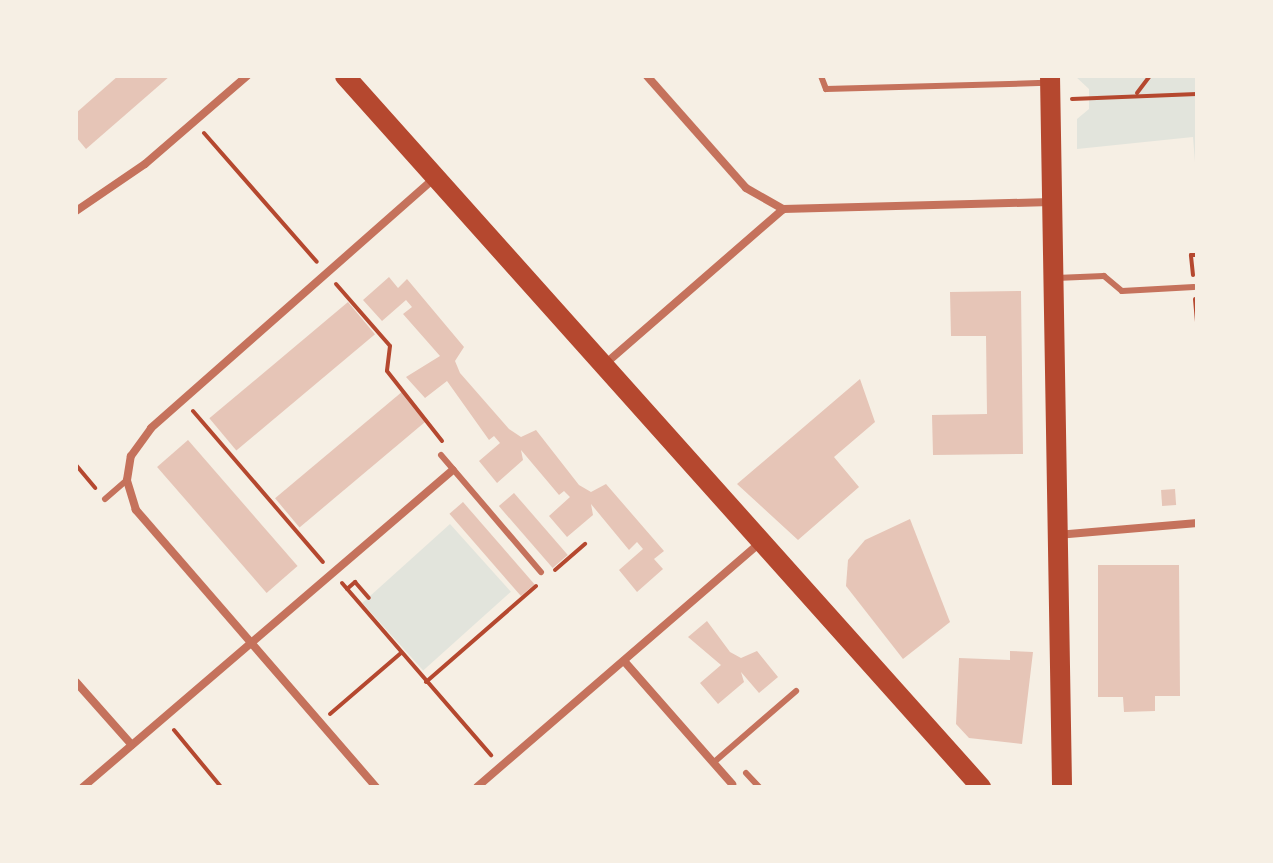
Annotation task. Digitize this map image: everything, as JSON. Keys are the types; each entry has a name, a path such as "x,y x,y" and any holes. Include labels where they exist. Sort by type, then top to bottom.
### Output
{"main road":[{"path":"345,76 602,367 981,787"},
{"path":"1050,86 1062,787"}],"street":[{"path":"76,211 195,122 247,76"},
{"path":"647,76 746,188 783,209 1051,202"},
{"path":"372,785 136,510 127,480 142,436 436,178"},
{"path":"602,367 783,209"},
{"path":"87,786 453,470"},
{"path":"1056,535 1197,523"},
{"path":"477,787 761,542"},
{"path":"624,661 732,784"},
{"path":"76,682 132,745"}],"lane":[{"path":"821,76 826,89 1050,86"},
{"path":"1053,279 1104,276 1122,291 1194,287"},
{"path":"441,455 541,572"},
{"path":"105,499 127,480"},
{"path":"713,763 796,691"},
{"path":"746,773 759,787"}],"path":[{"path":"1137,93 1150,76"},
{"path":"1050,86 1197,94"},
{"path":"195,122 390,346 387,371 443,436 441,455"},
{"path":"183,400 501,767"},
{"path":"76,465 105,499"},
{"path":"426,682 585,544"},
{"path":"347,589 355,582 369,598"},
{"path":"319,724 401,653"},
{"path":"164,717 221,787"}],"shaded area":[{"path":"1075,76 1197,76 1197,187 1193,137 1077,149 1077,119 1089,109 1089,89"},
{"path":"450,524 511,592 423,671 362,603"}],"building":[{"path":"118,76 170,76 86,149 76,137 76,113"},
{"path":"389,277 398,288 407,279 464,347 455,361 460,373 509,429 521,437 536,430 579,485 591,492 606,484 664,551 654,559 663,569 637,592 619,570 643,549 637,542 629,550 591,504 593,515 567,537 549,516 570,497 564,491 559,495 521,450 523,460 497,483 479,461 500,443 494,436 489,440 447,381 425,398 406,377 440,356 403,314 412,307 406,300 382,321 363,300"},
{"path":"1021,291 1023,454 933,455 932,415 987,414 986,336 951,336 950,292"},
{"path":"348,302 375,334 236,451 209,418"},
{"path":"860,379 875,422 834,457 859,487 798,540 737,484"},
{"path":"403,391 427,420 299,527 275,498"},
{"path":"188,440 298,566 267,593 157,467"},
{"path":"1175,489 1176,505 1162,506 1161,490"},
{"path":"514,493 568,555 553,568 499,506"},
{"path":"463,502 535,584 521,596 449,514"},
{"path":"910,519 950,622 903,659 846,586 848,560 865,540"},
{"path":"1098,565 1179,565 1180,696 1155,696 1155,711 1124,712 1123,697 1098,697"},
{"path":"707,621 730,652 741,658 757,651 778,677 759,693 741,672 744,682 718,704 700,683 721,665 688,637"},
{"path":"1010,651 1033,652 1022,744 969,738 956,724 959,658 1010,660"}]}
